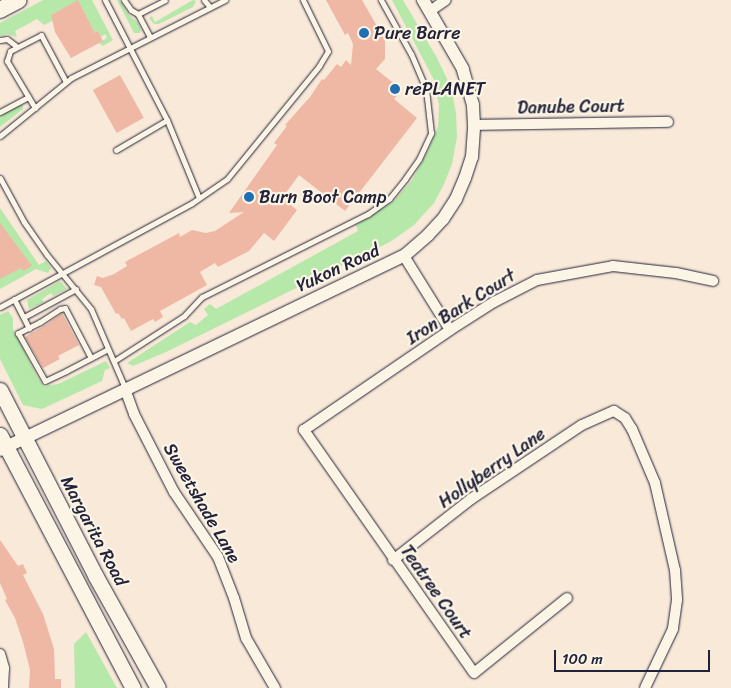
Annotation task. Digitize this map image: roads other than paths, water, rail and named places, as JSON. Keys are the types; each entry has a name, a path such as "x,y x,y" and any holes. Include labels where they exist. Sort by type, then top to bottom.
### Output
{"main road":[{"path":"0,10 19,0"},
{"name":"Margarita Road","path":"0,390 99,583 158,688"},
{"path":"2,444 133,688"}],"street":[{"path":"427,5 446,0"},
{"name":"Yukon Road","path":"2,444 24,437 404,256 443,220 456,199 472,157 473,105 463,69 427,5"},
{"name":"Danube Court","path":"474,125 668,122"},
{"path":"404,256 450,330"},
{"name":"Iron Bark Court","path":"304,430 450,330 494,302 537,280 582,270 613,266 649,269 713,281"},
{"name":"Sweetshade Lane","path":"125,388 134,414 174,492 218,557 234,598 246,638 275,688"},
{"name":"Hollyberry Lane","path":"393,560 472,500 582,425 614,411 625,418 632,430 655,483 675,570 677,600 673,629 645,688"},
{"name":"Teatree Court","path":"304,430 393,560 474,673 568,598"},
{"path":"0,654 4,668 3,688"}],"lane":[{"path":"104,0 167,120 199,198"},
{"path":"124,0 131,10 138,14 150,36"},
{"path":"138,14 165,0"},
{"path":"204,0 210,7"},
{"path":"0,136 66,82 150,36 225,0"},
{"path":"0,307 199,198 227,179 319,66 328,51 303,0"},
{"path":"114,361 184,316 202,297 368,214 389,199 405,178 419,159 431,133 426,89 411,54 381,0"},
{"path":"35,108 6,57 10,51 16,46 41,35 66,82"},
{"path":"0,40 7,39 16,46"},
{"path":"0,112 28,97"},
{"path":"116,150 167,120"},
{"path":"0,178 24,222 91,309 125,388"},
{"path":"24,317 76,289"},
{"path":"14,299 29,328"},
{"path":"91,358 65,308 18,333 45,381 91,358 108,349"}],"place":[{"name":"Pure Barre","path":"364,33"},
{"name":"rePLANET","path":"395,89"},
{"name":"Burn Boot Camp","path":"249,197"}]}
